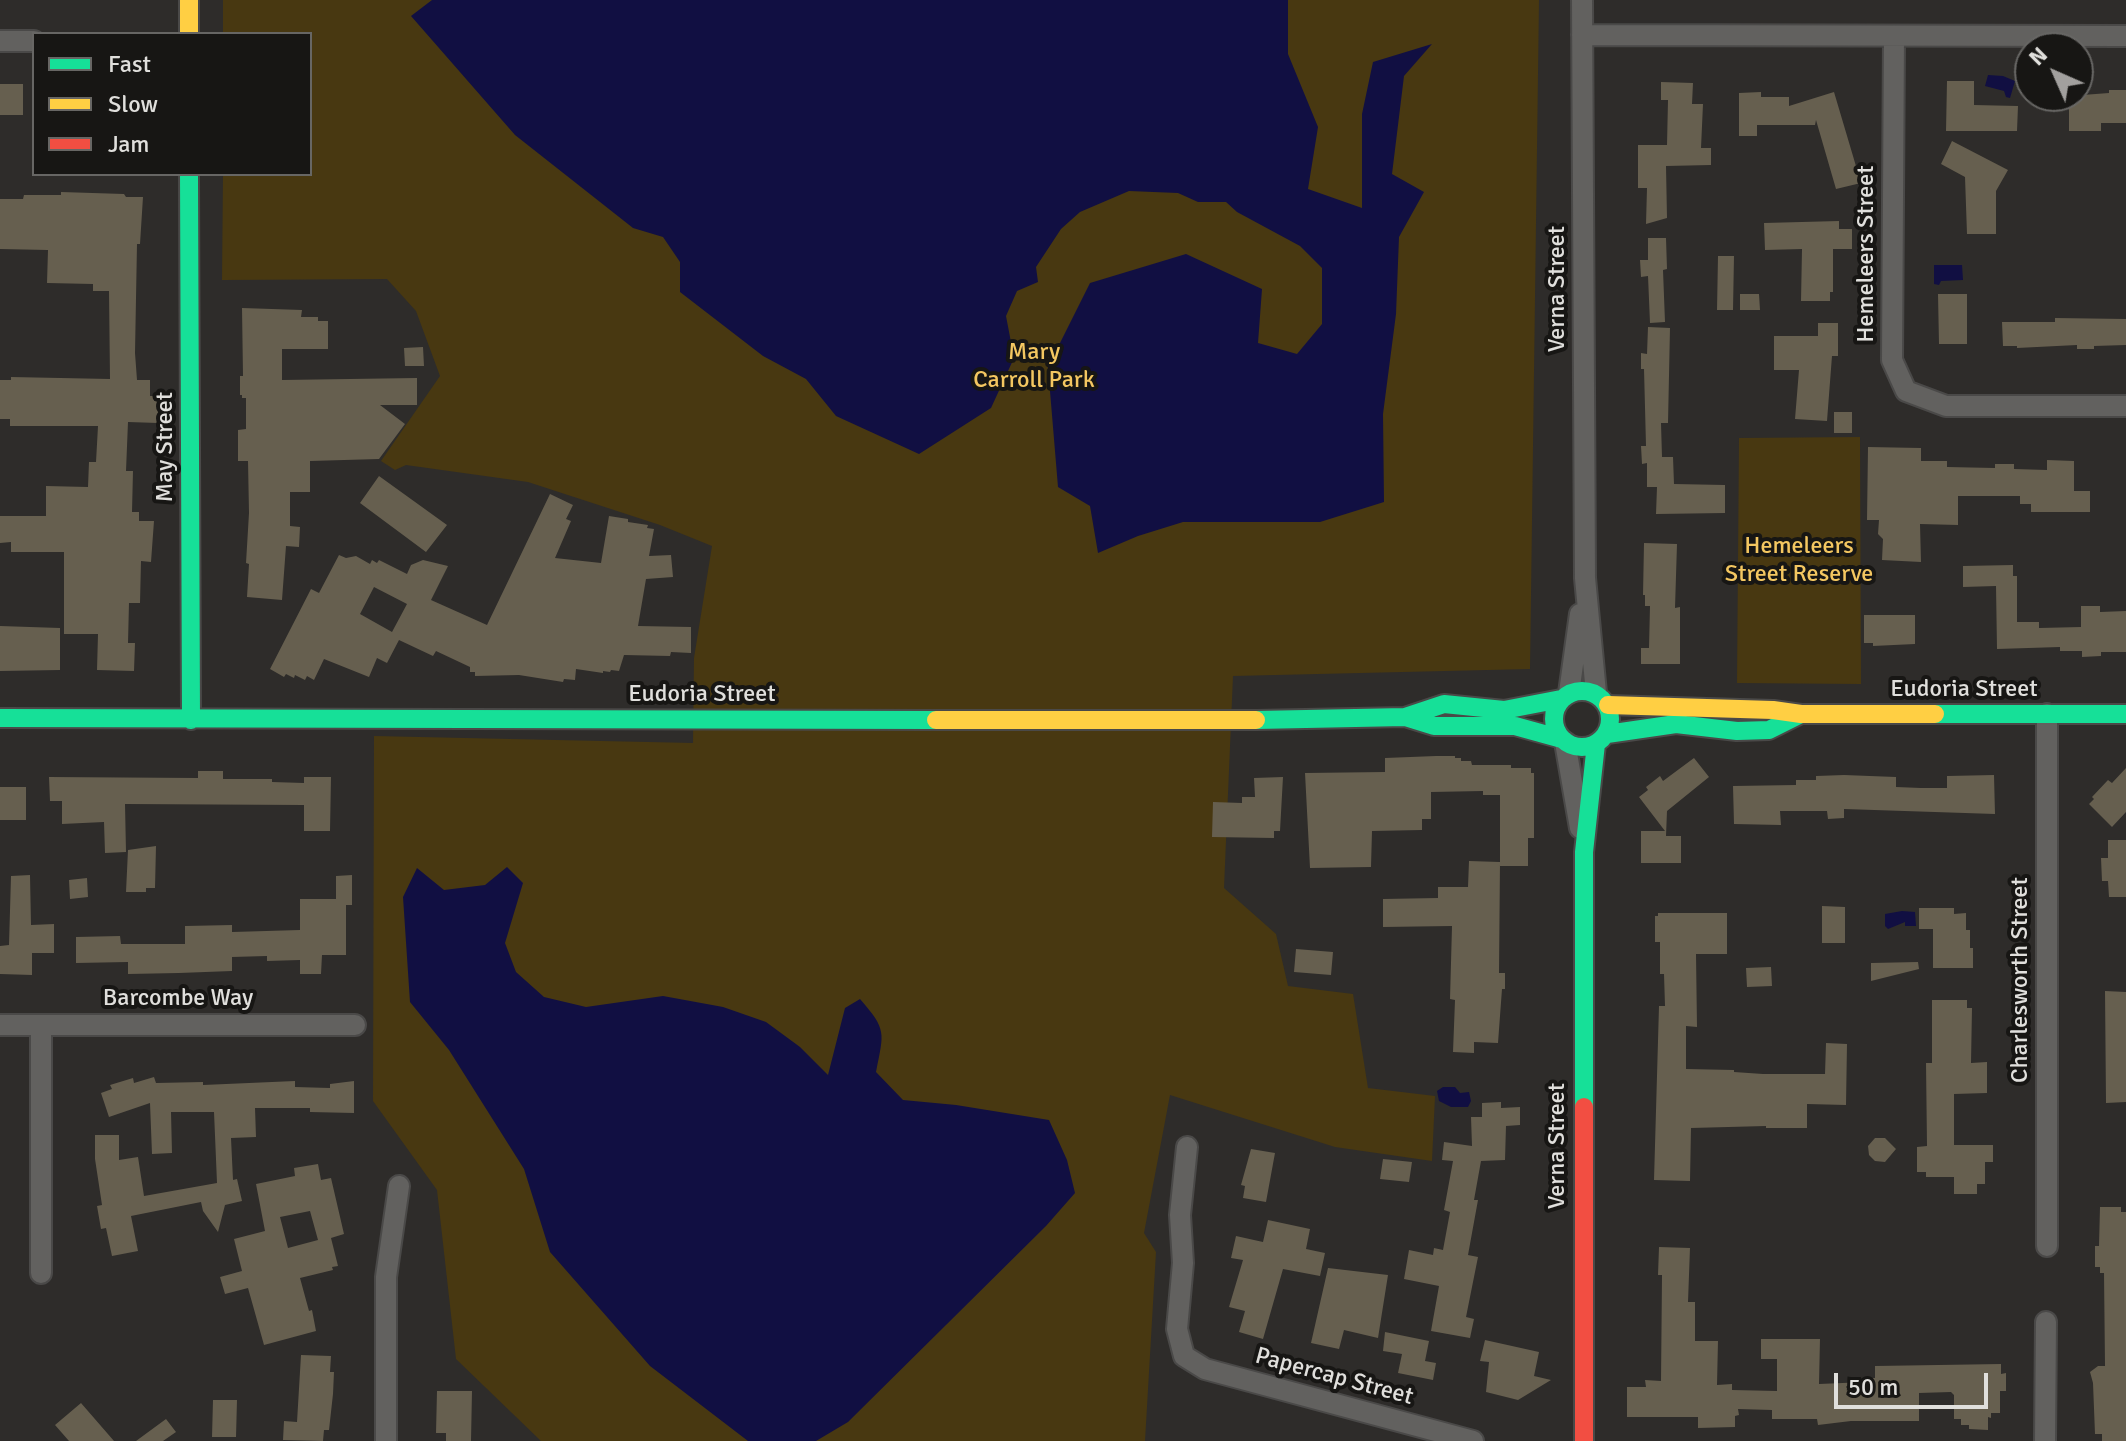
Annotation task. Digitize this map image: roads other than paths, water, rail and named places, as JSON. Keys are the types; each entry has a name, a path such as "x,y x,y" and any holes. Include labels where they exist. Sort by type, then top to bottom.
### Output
{"street":[{"path":"189,0 189,32"},
{"name":"Verna Street","path":"1582,0 1585,578 1602,699"},
{"path":"1582,35 2126,36"},
{"name":"Hemeleers Street","path":"1894,36 1892,360 1906,391 1946,406 2126,406"},
{"path":"0,41 32,41"},
{"name":"May Street","path":"189,176 191,720"},
{"name":"Verna Street","path":"1565,696 1585,578"},
{"path":"1582,690 1602,699 1611,720 1601,739 1585,747 1563,740 1554,726 1555,712 1565,696 1582,690"},
{"name":"Eudoria Street","path":"0,718 1202,721 1405,717 1444,704 1504,710 1565,696"},
{"name":"Eudoria Street","path":"1602,699 1801,714 2126,714"},
{"name":"Eudoria Street","path":"1601,739 1676,724 1737,731 1769,730 1801,714"},
{"name":"Charlesworth Street","path":"2047,714 2047,1246"},
{"name":"Eudoria Street","path":"1405,717 1434,726 1515,726 1563,740"},
{"name":"Verna Street","path":"1584,1441 1584,852 1601,739"},
{"name":"Verna Street","path":"1563,740 1584,852"},
{"name":"Barcombe Way","path":"0,1025 355,1025"},
{"path":"41,1025 41,1273"},
{"name":"Papercap Street","path":"1187,1147 1180,1215 1183,1263 1177,1329 1184,1356 1205,1369 1473,1441"},
{"path":"386,1441 386,1277 399,1186"},
{"path":"2045,1441 2046,1322"}],"park label":[{"name":"Mary Carroll Park","path":"1034,367"},
{"name":"Hemeleers Street Reserve","path":"1799,561"}]}
